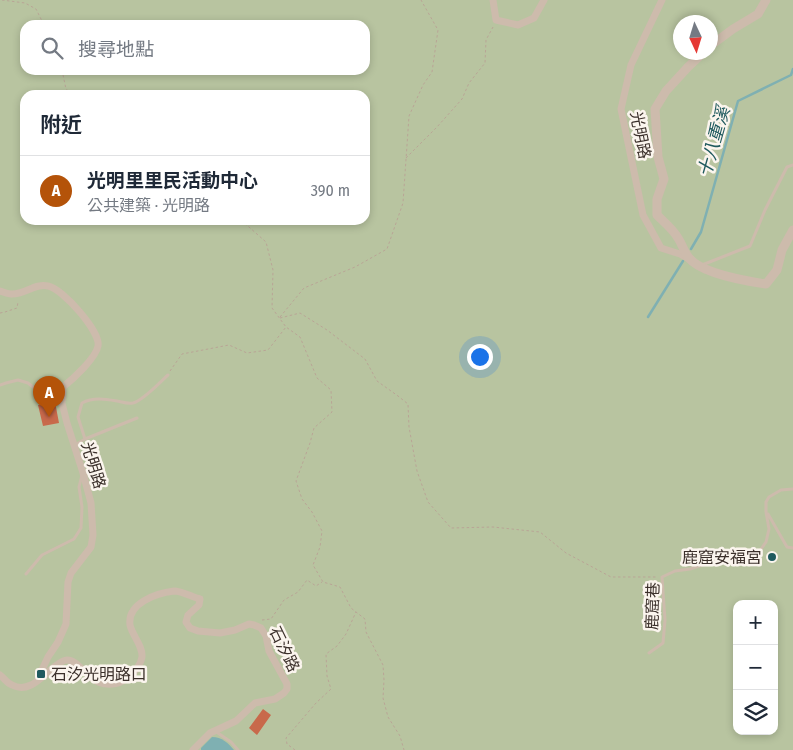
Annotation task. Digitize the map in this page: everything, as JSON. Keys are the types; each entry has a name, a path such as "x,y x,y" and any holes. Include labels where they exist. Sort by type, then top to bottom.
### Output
{"street":[{"path":"493,0 496,20 518,24 534,18 544,0"},
{"name":"光明路","path":"662,0 631,65 621,109 643,215 661,248 689,259"},
{"path":"718,40 758,14 766,0"},
{"path":"695,60 666,91 655,109 658,157 664,179 656,199 657,215 678,237 689,259 700,266 715,273 766,284 777,270 782,250 793,230"},
{"path":"0,291 10,295 38,286 48,286 59,291 91,326 98,338 98,346 82,370 64,387"},
{"name":"光明路","path":"39,679 48,657 58,642 66,624 68,582 72,573 91,547 93,535 91,503 62,403 64,387"},
{"name":"石汐路","path":"39,679 65,660 72,661 99,682 114,685 123,682 132,675 142,657 130,625 131,614 139,603 155,596 176,591 200,599 199,605 188,615 186,622 190,628 198,631 220,633 235,630 249,624 254,624 261,628 266,636 269,651 287,684 287,689 275,698 256,703 236,721 210,733 193,750"},
{"path":"0,675 11,685 22,688 32,685 39,679"}],"lane":[{"path":"700,266 750,246 765,210 787,168 793,165"},
{"path":"86,439 78,417 82,403 87,400 104,399 133,403 168,375"},
{"path":"0,385 18,380 40,390 64,387"},
{"path":"73,446 137,418"},
{"path":"26,574 42,555 74,539 81,528 82,507 79,487 83,473"},
{"path":"793,489 781,490 769,497 766,502 766,512 788,547 793,548"},
{"name":"鹿窟巷","path":"649,653 663,643 662,577 675,571 690,569 715,561 733,558 745,560 756,556 766,542 769,529 766,512"},
{"path":"214,731 231,742 238,750"}],"path":[{"path":"2,0 26,3 36,9 42,20"},
{"path":"280,318 304,288 356,267 387,249 403,203 409,116 423,85 432,72 438,30 422,0"},
{"path":"406,158 462,99 469,83 485,64 486,40 496,20"},
{"path":"63,75 67,90"},
{"path":"247,225 266,242 273,270 272,308 286,327 300,337 317,378 331,390 332,412 314,428 296,481 302,499 312,512 322,531 320,547 313,565 323,582 340,587 351,608 365,619 366,632 383,665 383,698 388,716 400,736 404,750"},
{"path":"0,313 17,308 20,293"},
{"path":"280,318 300,313 327,330 365,359 377,381 408,404 409,427 417,471 428,502 450,528 493,527 540,532 566,553 611,578 662,577"},
{"path":"168,375 182,354 229,345 247,353 268,350 286,327"},
{"path":"254,624 257,621 271,619 284,600 298,592 307,580 316,586 323,582"},
{"path":"295,750 287,744 286,738 331,689 326,654 337,646 346,634 357,612"}],"green space":[{"path":"0,0 793,0 793,750 0,750"}],"water":[{"path":"212,737 219,738 234,750 201,750"}],"building":[{"path":"55,402 59,423 43,426 38,405"},
{"path":"263,709 271,715 257,735 249,728"}],"waterway":[{"name":"十八重溪","path":"691,249 701,232 738,101 791,75 793,69"},
{"name":"十八重溪","path":"648,317 683,261"}],"place":[{"name":"光明里里民活動中心","path":"49,417"},
{"name":"鹿窟安福宮","path":"772,557"},
{"name":"石汐光明路口","path":"41,674"}]}
